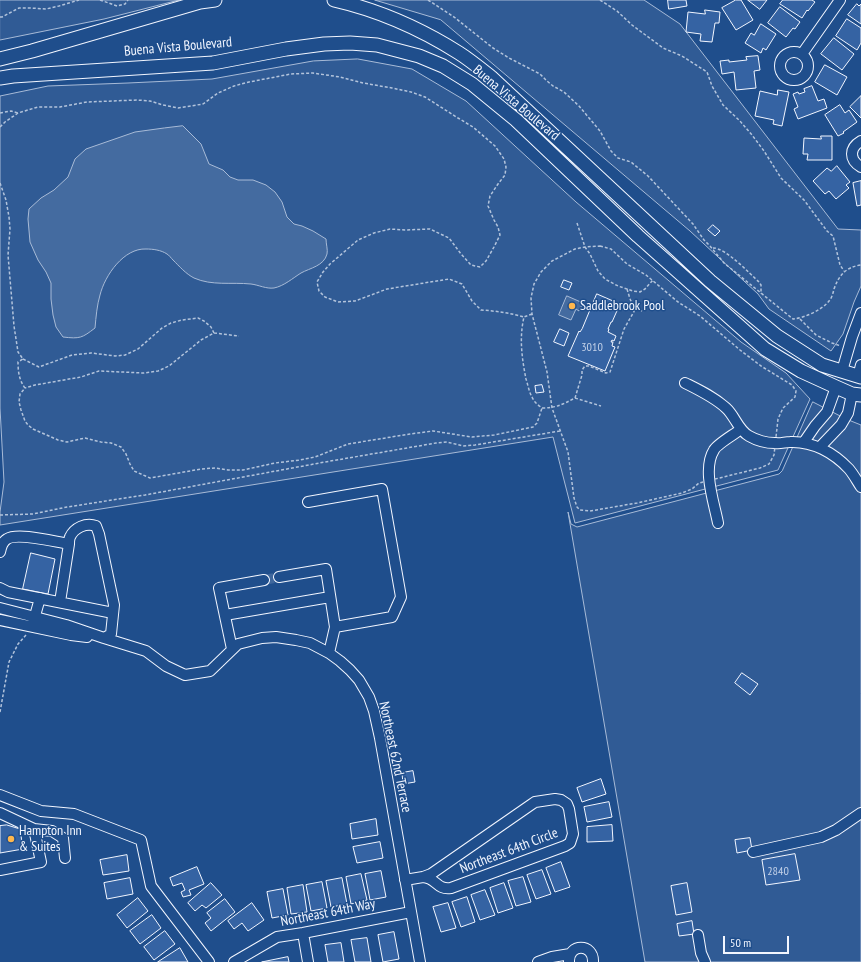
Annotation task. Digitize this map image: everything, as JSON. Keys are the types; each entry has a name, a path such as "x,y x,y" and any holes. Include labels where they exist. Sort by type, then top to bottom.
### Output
{"main road":[{"name":"Buena Vista Boulevard","path":"0,59 200,2 215,0"},
{"name":"Buena Vista Boulevard","path":"334,0 382,15 419,30 460,54 496,82 710,281 777,336 822,364 842,371 860,373"},
{"name":"Buena Vista Boulevard","path":"0,78 213,63 286,49 324,44 350,43 377,45 419,56 443,66 472,84 516,120 638,236 765,349 801,371 857,395"},
{"path":"836,387 842,371"},
{"path":"857,395 860,373"}],"street":[{"path":"802,54 840,0"},
{"path":"861,141 854,146 852,155 856,163 861,167"},
{"path":"842,371 861,313"},
{"path":"685,383 707,393 727,408 741,429 748,436 758,440 775,443 804,442 820,448 834,456 859,481"},
{"path":"804,442 827,412 836,387"},
{"path":"820,448 841,424 857,395"},
{"path":"718,522 709,480 709,462 714,449 741,429"},
{"path":"308,502 382,489 401,598 392,617 335,627"},
{"path":"60,602 70,537 75,530 84,526 96,526 114,605 111,634 104,638"},
{"path":"0,552 2,543 7,538 15,536 26,536 69,544"},
{"path":"279,577 326,569 335,627 329,652"},
{"path":"232,649 219,588 264,580"},
{"path":"0,588 8,592 113,613"},
{"path":"225,616 330,597"},
{"path":"33,622 40,598"},
{"name":"Northeast 62nd Terrace","path":"0,608 33,622"},
{"name":"Northeast 62nd Terrace","path":"0,620 66,625 146,651 166,666 185,675 210,670 238,644 262,638 276,637 296,640 310,643 329,652 359,680 374,711 420,962"},
{"path":"0,794 41,811 74,814 141,840 151,886 209,962"},
{"name":"Northeast 64th Circle","path":"404,880 431,874 535,802 556,799 564,802 568,807 573,834 570,843 565,846 451,888 443,888 432,879 423,877"},
{"path":"0,813 34,829 52,831 63,838 66,858"},
{"path":"753,852 821,837 836,830 861,813"},
{"path":"0,870 40,862 34,829"},
{"name":"Northeast 64th Way","path":"234,962 277,937 411,912"},
{"path":"303,933 308,962"},
{"path":"698,936 701,953 705,962"},
{"path":"538,962 552,957 569,958 573,950 578,948 588,950 592,954 593,962"}],"path":[{"path":"0,17 19,8 46,9 79,0"},
{"path":"100,0 117,6 125,4 128,0"},
{"path":"428,0 438,8 454,17 493,48 540,74 550,84 564,92 579,106 600,131 618,158 631,162 648,176 693,224 704,240 724,263 793,319 800,318 821,308 830,300 837,282 844,272 854,266 861,265"},
{"path":"600,0 617,11 663,48 682,56 707,72 712,86 723,105 752,135 781,178 804,200 827,231 833,236 840,265 844,272"},
{"path":"0,127 18,113 38,107 60,107 87,102 137,100 150,101 178,108 203,104 218,93 234,86 292,74 313,73 340,77 411,92 425,97 473,127 495,146 504,159 506,167 505,176 490,196 488,206 498,227 500,235 486,261 480,266 471,265 450,238 430,229 390,229 374,233 358,240 330,264 317,282 319,290 325,297 338,302 355,302 387,289 450,279 462,284 472,302 481,310 496,311 524,317 532,314"},
{"path":"0,113 11,111 18,113"},
{"path":"0,184 6,200 9,217 10,229 8,256 15,332 18,352 23,359 39,367 72,355 91,353 115,356 125,355 138,349 162,328 171,323 182,320 198,318 211,327 214,333"},
{"path":"577,223 585,247 598,271 605,278 618,286 640,292 653,280"},
{"path":"600,246 611,249 627,264 653,280 678,302 700,316 761,366 792,385 796,391 795,397 782,408 778,419 774,456 769,464 760,468 699,483 692,489 682,493 590,511 580,510 577,507 574,498 568,452 552,408 547,372 532,314 531,298 534,284 541,272 552,261 575,249 600,246"},
{"path":"712,248 724,251 759,282 761,285 761,294"},
{"path":"627,289 632,304 644,312"},
{"path":"524,317 521,336 522,348 524,369 531,396 542,408 552,408 564,405 576,398 582,370 585,366 589,366 606,373 610,372 624,329 636,308"},
{"path":"800,318 816,335 849,349"},
{"path":"239,336 214,333 201,340 169,366 158,371 144,374 99,371 76,378 25,388 20,394 19,402 22,415 28,425 33,429 58,440 68,442 85,438 111,443 121,447 134,471 150,478 201,469 215,468 243,470 275,463 315,457 348,444 433,431 472,437 494,435 533,427 537,423 542,408"},
{"path":"23,359 18,362 18,369 22,385 25,388"},
{"path":"576,398 601,406"},
{"path":"0,515 33,514 436,443 447,442 463,446 475,445 560,431"},
{"path":"0,712 9,662 18,644 33,622"}],"shaded area":[{"path":"0,0 179,0 104,19 0,40"},
{"path":"375,0 644,0 680,24 838,229 861,230 861,286 843,334 831,351 769,309 758,294 690,231 441,20"},
{"path":"358,59 412,69 466,101 576,202 741,342 786,373 810,399 778,470 575,523 553,437 0,525 0,512 4,482 0,408 0,96 48,86 212,79 313,61"},
{"path":"183,126 201,144 209,164 223,170 230,177 238,180 253,180 266,185 275,192 282,202 287,217 294,224 313,231 326,239 327,252 325,258 320,264 301,273 285,284 271,288 251,284 215,283 194,278 165,253 151,249 138,250 123,258 106,279 99,299 95,328 80,337 63,337 56,327 53,315 51,283 30,242 28,219 29,209 68,177 75,159 86,149 135,132"},
{"name":"Saddlebrook Pool","path":"567,296 583,303 579,311 576,309 571,320 559,315"},
{"path":"813,402 861,425 861,962 645,962 568,512 571,524 577,527 779,474 782,471"}],"building":[{"path":"668,0 686,0 687,6 669,9"},
{"path":"736,0 741,0 753,20 736,30 722,8"},
{"path":"748,0 767,0 760,9"},
{"path":"783,0 812,0 815,2 802,18 780,4"},
{"path":"857,4 859,6 861,4 861,24 848,15"},
{"path":"780,7 800,22 786,37 768,23"},
{"path":"705,10 720,12 719,23 715,23 712,42 700,41 701,34 686,32 688,12 705,14"},
{"path":"847,19 861,28 861,43 857,50 836,36"},
{"path":"761,24 776,34 766,50 763,48 761,53 745,43 751,33 754,35"},
{"path":"834,38 854,54 842,70 821,54"},
{"path":"758,56 760,70 754,71 756,88 736,90 734,72 722,74 720,61 729,60 729,62 747,60 746,57"},
{"path":"825,65 847,77 837,95 815,82"},
{"path":"812,86 818,101 824,99 827,108 798,119 794,109 798,107 793,94 805,92 804,89"},
{"path":"778,90 789,92 782,126 773,124 774,120 755,116 760,91 777,95"},
{"path":"861,96 861,118 850,107"},
{"path":"840,105 845,113 849,110 857,122 838,136 825,115"},
{"path":"821,136 832,136 832,160 807,160 808,154 803,154 804,138 821,139"},
{"path":"837,166 850,182 846,185 849,188 836,199 829,191 825,194 813,181 827,168 831,171"},
{"path":"861,181 861,205 857,206 853,183"},
{"path":"713,225 720,231 715,236 708,230"},
{"path":"564,280 572,283 569,290 561,287"},
{"path":"597,294 620,304 608,329 608,332 616,336 614,341 612,340 611,342 613,342 612,346 615,347 605,371 568,356 579,331 580,332 582,329"},
{"path":"560,329 569,333 564,346 554,342"},
{"path":"542,385 544,392 536,393 535,386"},
{"path":"31,553 55,559 48,594 23,589"},
{"path":"742,673 758,684 750,695 735,683"},
{"path":"413,771 415,782 403,784 402,773"},
{"path":"601,779 606,794 582,802 577,788"},
{"path":"609,802 612,817 587,822 584,807"},
{"path":"376,819 378,835 352,839 350,824"},
{"name":"Hampton Inn & Suites","path":"7,825 20,829 23,849 0,853 0,826"},
{"path":"612,825 613,841 587,842 587,827"},
{"path":"750,838 752,850 737,853 735,840"},
{"path":"380,842 383,858 357,863 353,847"},
{"path":"795,854 800,880 766,885 762,860"},
{"path":"127,855 129,871 103,875 100,860"},
{"path":"561,862 570,887 555,892 546,868"},
{"path":"197,867 204,884 189,890 191,895 183,897 181,892 185,890 182,883 173,886 170,878"},
{"path":"542,870 551,894 536,899 527,875"},
{"path":"381,871 386,897 370,900 365,874"},
{"path":"361,874 367,900 351,904 346,877"},
{"path":"523,877 531,902 516,906 508,881"},
{"path":"130,878 133,894 107,899 104,883"},
{"path":"342,878 347,904 331,907 326,881"},
{"path":"322,882 327,908 311,911 306,885"},
{"path":"211,883 222,895 206,908 202,905 195,911 188,903"},
{"path":"504,883 513,908 498,913 490,888"},
{"path":"687,883 692,912 676,915 671,886"},
{"path":"303,885 307,912 291,914 287,888"},
{"path":"283,889 288,915 272,918 267,892"},
{"path":"485,890 495,915 480,920 471,895"},
{"path":"467,897 475,922 461,927 452,902"},
{"path":"138,898 148,911 127,928 117,915"},
{"path":"225,899 235,912 211,931 205,923 211,918 207,913"},
{"path":"252,903 264,920 248,931 242,923 234,929 228,921"},
{"path":"448,903 456,928 441,932 433,907"},
{"path":"152,915 161,928 140,944 130,931"},
{"path":"692,921 694,934 679,936 677,924"},
{"path":"165,931 175,944 154,960 144,947"},
{"path":"394,932 399,959 383,962 378,935"},
{"path":"367,938 371,962 355,962 351,940"},
{"path":"341,943 344,962 328,962 325,945"},
{"path":"180,948 188,962 158,962"},
{"path":"288,957 289,962 262,962"}],"tunnel":[{"path":"264,580 279,577"}],"place":[{"name":"Saddlebrook Pool","path":"572,306"},
{"name":"Hampton Inn & Suites","path":"11,839"}]}
